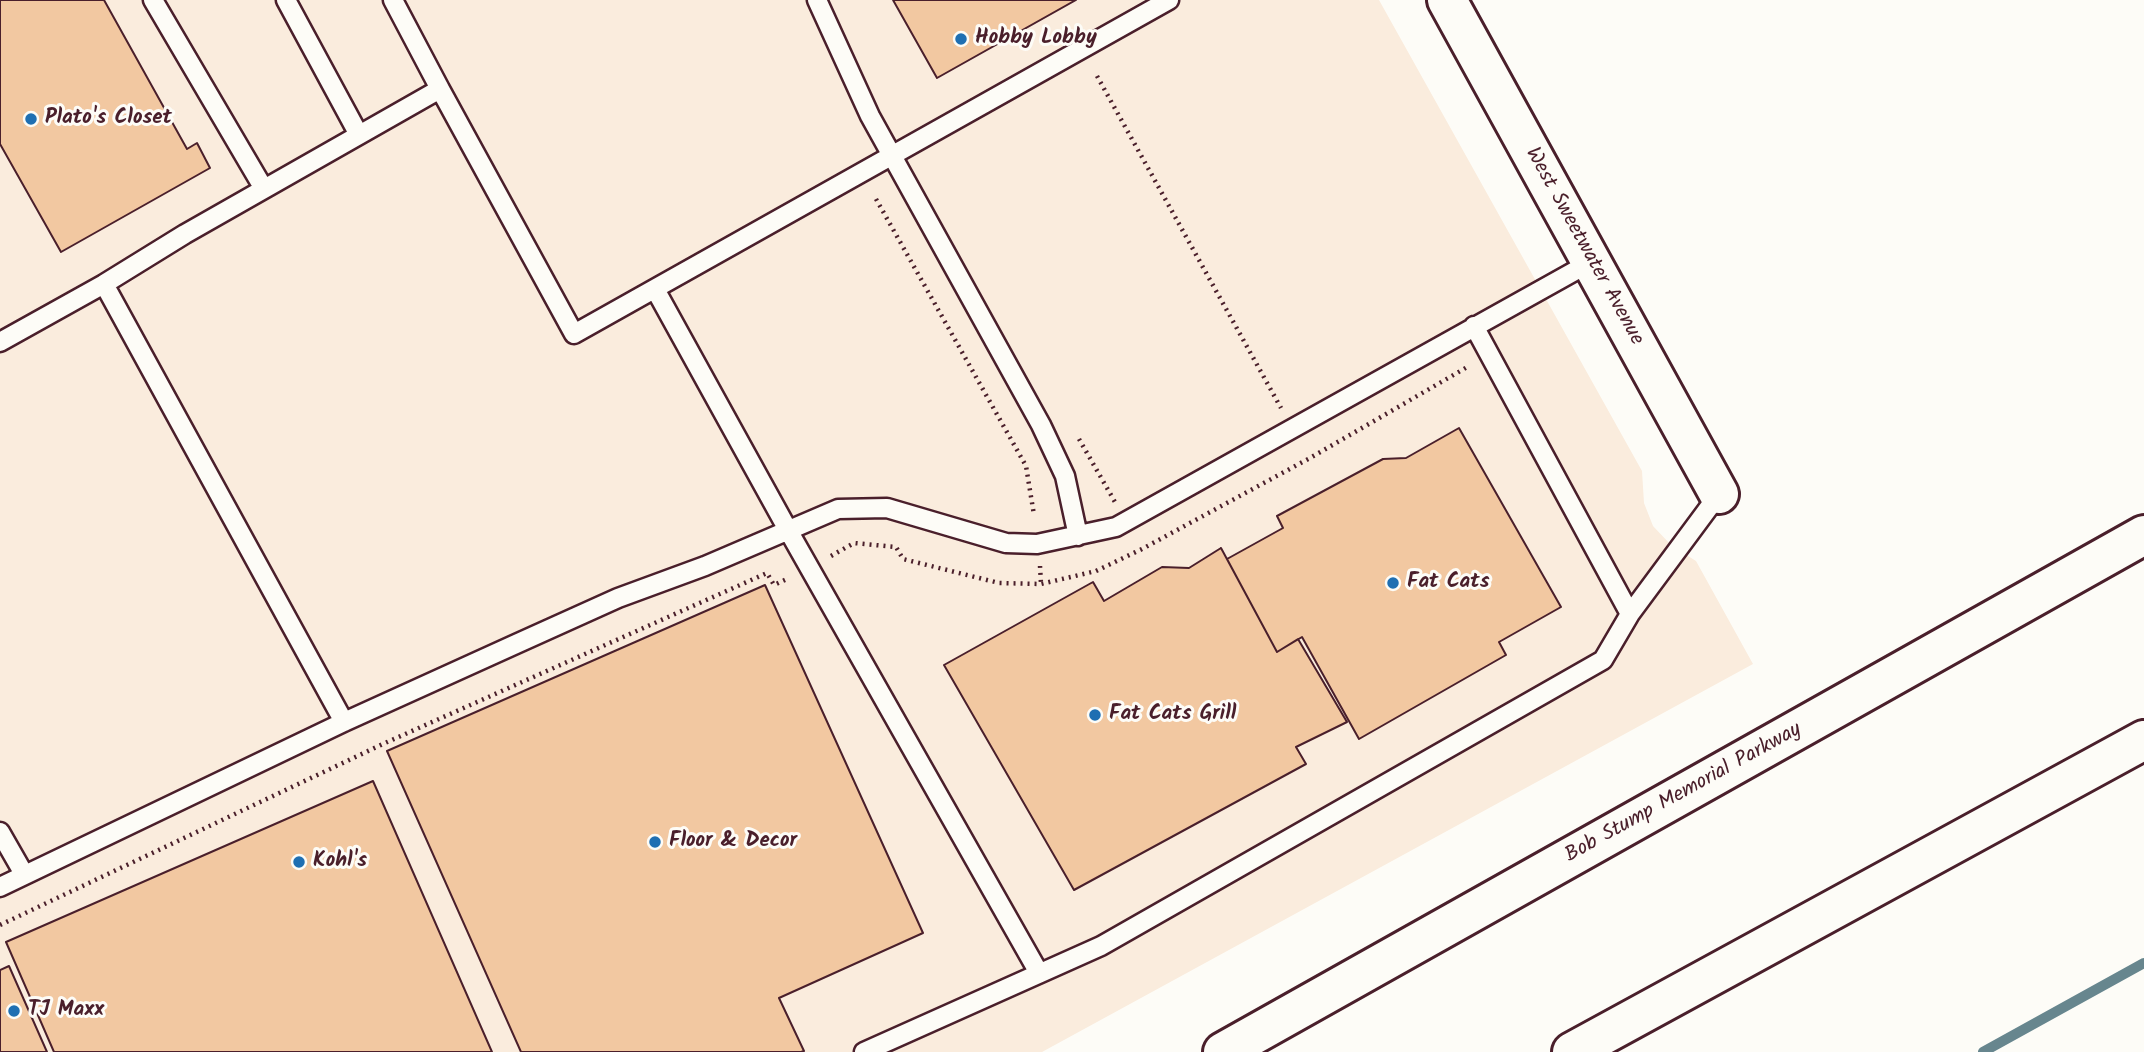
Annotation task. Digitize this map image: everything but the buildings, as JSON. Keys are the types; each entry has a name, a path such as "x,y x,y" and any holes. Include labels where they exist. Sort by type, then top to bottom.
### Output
{"main road":[{"name":"West Sweetwater Avenue","path":"1447,0 1719,494"},
{"name":"Bob Stump Memorial Parkway","path":"1223,1052 2144,535"},
{"path":"1572,1052 2144,740"}],"lane":[{"path":"153,0 264,190"},
{"path":"286,0 359,135"},
{"path":"393,0 574,334 1169,0"},
{"path":"817,0 858,94 1041,425 1065,476 1078,536"},
{"path":"0,342 440,89"},
{"path":"0,887 344,722 618,598 705,566 838,509 887,508 1006,542 1037,544 1116,527 1591,262"},
{"path":"104,284 344,722"},
{"path":"655,289 1039,973"},
{"path":"1474,326 1630,614"},
{"path":"864,1052 1101,946 1603,660 1630,614 1719,494"},
{"path":"0,832 24,874"}],"path":[{"path":"1097,76 1282,409"},
{"path":"876,199 1026,467 1034,516"},
{"path":"1079,439 1115,503"},
{"path":"1305,450 1310,458"},
{"path":"1040,565 1041,584"},
{"path":"0,925 385,743 767,573 774,585 791,577"}],"shaded area":[{"path":"0,0 1379,0 1642,471 1644,503 1653,526 1672,546 1696,561 1753,664 1042,1052 0,1052"}],"waterway":[{"path":"1983,1052 2144,963"}],"place":[{"name":"Hobby Lobby","path":"961,39"},
{"name":"Plato's Closet","path":"31,119"},
{"name":"Fat Cats","path":"1393,583"},
{"name":"Fat Cats Grill","path":"1095,715"},
{"name":"Floor & Decor","path":"655,842"},
{"name":"Kohl's","path":"299,862"},
{"name":"TJ Maxx","path":"14,1011"}]}
